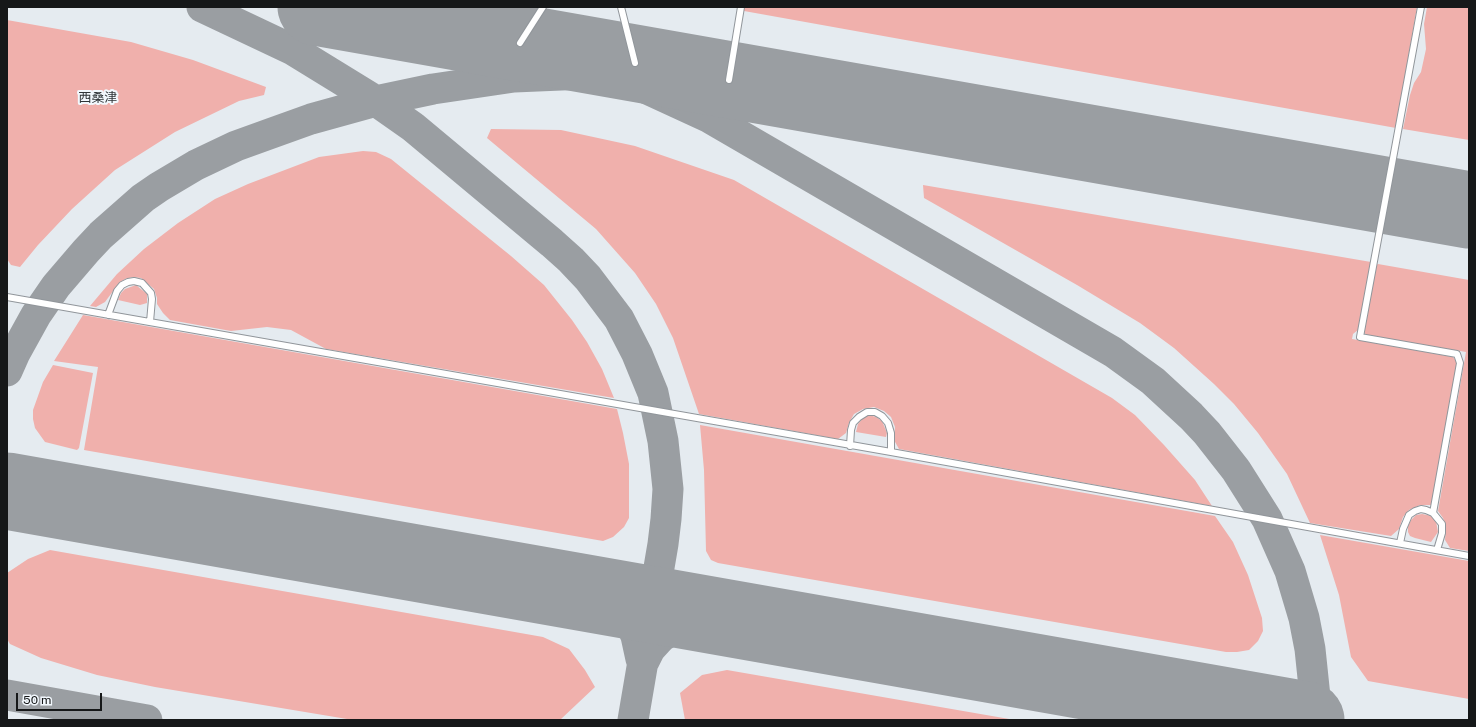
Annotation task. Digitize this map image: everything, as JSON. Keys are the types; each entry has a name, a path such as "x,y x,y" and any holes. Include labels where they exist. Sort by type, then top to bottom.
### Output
{"lane":[{"path":"520,43 543,7"},
{"path":"621,7 635,63"},
{"path":"729,80 741,7"},
{"path":"1421,7 1360,337 1457,354 1460,363 1433,512"},
{"path":"108,315 117,291 122,285 134,281 142,283 151,293 152,299 150,322"},
{"path":"7,297 891,452 1469,556"},
{"path":"850,446 851,430 854,423 859,417 867,412 875,412 882,416 888,423 891,433 891,452"},
{"path":"1400,544 1403,529 1409,516 1415,511 1421,509 1433,512 1442,524 1442,533 1437,550"}],"shaded area":[{"path":"744,7 1417,7 1396,128 744,11"},
{"path":"1427,7 1469,7 1469,140 1403,129 1410,95 1414,83 1421,72 1426,49 1424,24"},
{"path":"7,20 131,42 193,60 266,87 264,95 239,101 175,132 115,170 72,209 38,245 20,267 11,265 7,259"},
{"path":"491,129 561,130 635,146 734,180 1112,398 1135,415 1164,445 1195,480 1212,506 899,449 894,440 895,427 891,417 884,411 874,407 863,409 854,414 846,433 838,439 699,414 673,338 656,304 635,273 596,229 487,138"},
{"path":"363,151 376,152 391,159 511,256 544,285 572,320 587,342 602,369 614,398 326,349 291,330 267,327 231,331 170,320 157,304 154,289 141,278 133,277 125,279 119,283 105,302 96,307 90,306 117,274 144,249 178,223 215,199 248,184 319,157"},
{"path":"923,185 1371,262 1358,330 1353,334 1352,339 1453,357 1457,362 1431,505 1420,505 1409,510 1403,517 1399,529 1391,536 1310,523 1287,474 1258,433 1234,404 1174,348 1140,323 1077,285 924,198"},
{"path":"1378,264 1469,280 1469,551 1450,548 1445,540 1446,526 1438,511 1466,352 1366,335 1363,330 1375,266"},
{"path":"136,285 147,294 147,303 140,305 118,300 121,293 125,289"},
{"path":"83,315 617,409 629,464 629,518 624,527 613,537 603,541 84,450 98,367 54,361"},
{"path":"53,365 93,373 79,448 77,450 45,442 35,428 33,410 43,382"},
{"path":"869,415 882,421 887,433 886,437 856,432 858,424 863,418"},
{"path":"700,425 1215,516 1233,542 1248,575 1262,618 1263,631 1258,641 1249,650 1226,652 718,563 711,560 706,551 704,470"},
{"path":"1422,514 1432,516 1436,521 1438,532 1431,542 1410,536 1408,532 1408,526 1411,520 1416,515"},
{"path":"1320,535 1469,561 1469,699 1368,681 1351,657 1339,595"},
{"path":"50,550 543,637 569,649 585,670 595,687 560,720 353,720 155,687 97,675 41,658 10,644 7,639 7,573 28,559"},
{"path":"727,670 1015,720 685,720 680,693 702,675"}],"taxiway":[{"path":"202,7 293,50 376,101 413,127 571,260 588,278 619,319 637,354 653,393 663,441 668,489 663,544 633,720"},
{"path":"459,32 549,55 609,74 634,83 710,118 1113,352 1153,381 1207,433 1236,470 1267,519 1290,571 1304,618 1310,649 1315,697 1315,720"},
{"path":"7,371 36,315 56,286 86,251 101,235 143,198 196,165 236,146 311,119 376,101 433,89 514,77 585,74"},
{"path":"632,75 684,78 767,87"},
{"path":"7,502 26,497 44,497"},
{"path":"584,592 606,601 625,615 636,636 641,659"},
{"path":"644,661 650,649 661,637 684,622 701,617 728,618"},
{"path":"7,695 147,720"},
{"path":"1224,705 1273,720"}],"runway":[{"path":"316,7 1469,210"},
{"path":"7,491 1306,720"}],"district":[{"name":"西桑津","path":"98,98"}]}
